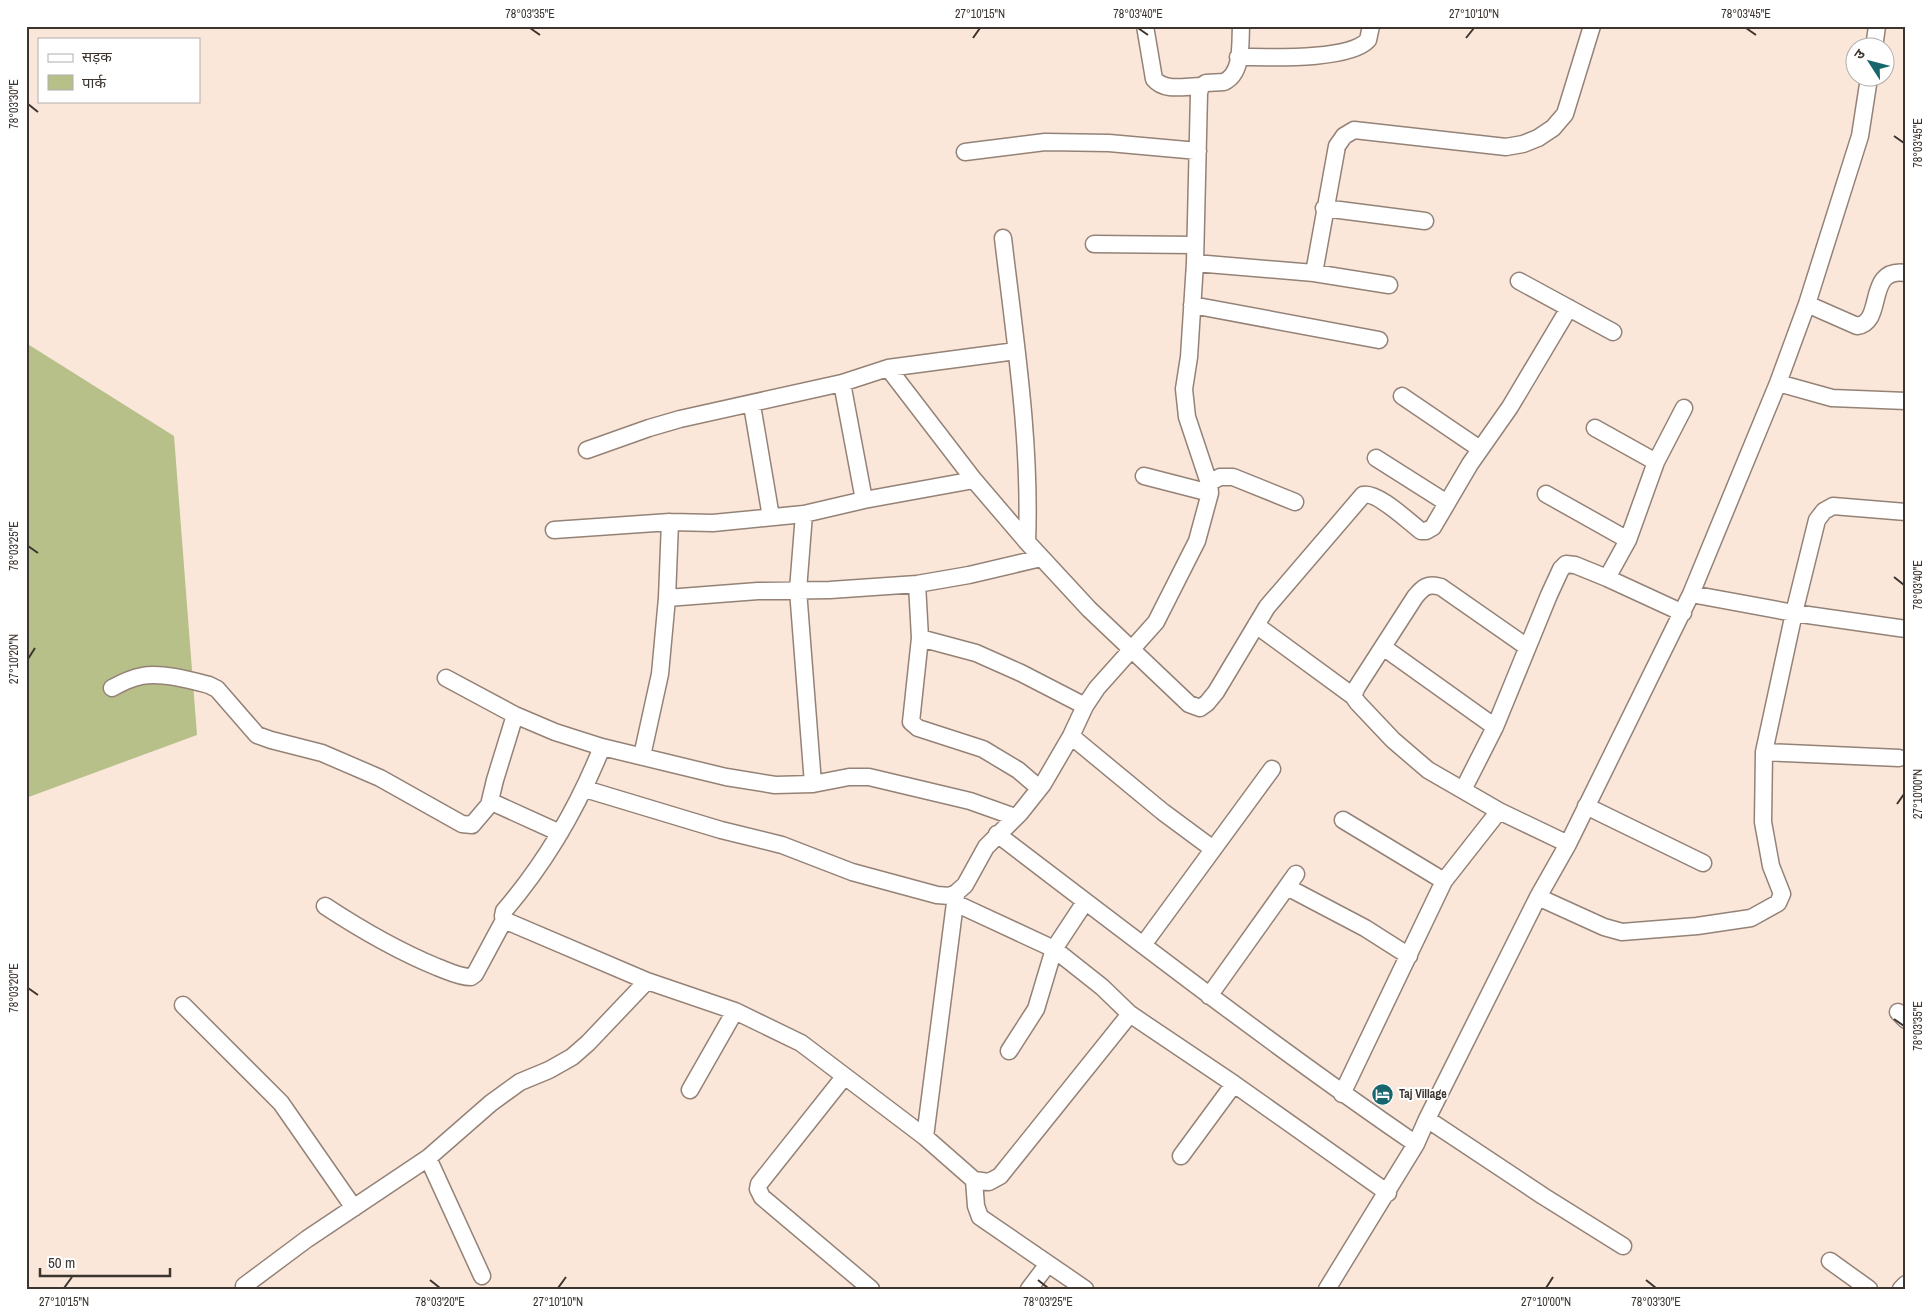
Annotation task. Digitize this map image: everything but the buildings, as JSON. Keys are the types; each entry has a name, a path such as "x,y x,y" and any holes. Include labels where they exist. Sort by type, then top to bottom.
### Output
{"street":[{"path":"1145,26 1154,79 1164,87 1201,86 1206,83 1228,80 1234,73 1238,57 1241,26"},
{"path":"1238,57 1301,57 1356,48 1368,40 1371,26"},
{"path":"1314,273 1324,208 1337,146 1344,136 1354,130 1506,147 1523,144 1552,128 1565,114 1592,26"},
{"path":"1201,86 1199,93 1195,264 1189,357 1184,389 1187,417 1210,488"},
{"path":"1327,1289 1349,1250 1388,1193 1416,1144 1538,898 1568,844 1691,594 1778,383 1807,304 1860,136 1867,88"},
{"path":"965,152 1045,142 1109,143 1198,151"},
{"path":"1324,208 1425,221"},
{"path":"1003,238 1023,410 1028,502 1026,542"},
{"path":"1094,244 1195,245"},
{"path":"1195,264 1314,273 1389,285"},
{"path":"1807,304 1856,326 1861,325 1869,320 1879,286 1884,278 1892,273 1906,273"},
{"path":"1519,281 1613,332"},
{"path":"1192,305 1380,340"},
{"path":"888,368 974,480 1026,542 1089,609 1189,704 1200,708 1216,692 1268,607 1363,495 1368,494 1378,498 1421,531 1426,531 1433,527 1480,449 1510,407 1569,308"},
{"path":"587,450 680,419 752,405 842,383 888,368 1016,350"},
{"path":"842,383 864,500"},
{"path":"1778,383 1832,398 1906,401"},
{"path":"1402,396 1480,449"},
{"path":"752,405 770,517"},
{"path":"1606,578 1628,540 1656,462 1684,408"},
{"path":"1595,428 1656,462"},
{"path":"1376,458 1447,502"},
{"path":"1144,476 1210,488"},
{"path":"925,1137 956,898 965,886 986,847 1043,784 1071,736 1085,706 1097,688 1156,622 1197,542 1210,488 1220,477 1233,478 1296,502"},
{"path":"554,530 670,522 713,523 804,514 864,500 974,480"},
{"path":"1546,494 1628,540"},
{"path":"1538,898 1604,927 1622,932 1697,926 1751,918 1774,907 1782,894 1771,866 1763,822 1764,752 1794,613 1817,520 1824,511 1833,506 1906,512"},
{"path":"804,514 798,590 814,784"},
{"path":"642,756 660,674 667,598 670,522"},
{"path":"667,598 758,591 917,584 969,575 1041,558"},
{"path":"1463,790 1495,727 1526,648 1562,568 1566,564 1575,565 1606,578 1682,613"},
{"path":"917,584 920,638 911,722 918,728 983,749 1018,770 1039,788"},
{"path":"1354,696 1357,687 1421,589 1432,584 1441,587 1526,648"},
{"path":"1691,594 1794,613 1906,629"},
{"path":"1256,625 1354,696 1358,703 1392,740 1428,770 1499,811 1568,844"},
{"path":"920,638 976,653 1021,673 1085,706"},
{"path":"1383,647 1495,727"},
{"path":"112,688 128,680 156,675 209,685 218,689 257,735 322,752 380,778 462,824 472,825 489,805 515,715"},
{"path":"446,678 515,715 555,732 602,748 726,777 775,786 814,784 849,777 870,777 970,801 1015,817"},
{"path":"1071,736 1163,812 1213,849"},
{"path":"324,906 357,927 423,961 464,977 471,977 475,974 504,920 504,911 533,876 560,833 585,789 602,748"},
{"path":"1764,752 1899,758"},
{"path":"1143,945 1272,769"},
{"path":"585,789 722,830 782,845 852,872 937,895 956,898 1054,949 1102,987 1130,1014 1234,1084 1388,1193"},
{"path":"489,805 499,804 560,833"},
{"path":"1586,806 1704,864"},
{"path":"1342,1094 1444,881 1499,811"},
{"path":"1343,820 1444,881"},
{"path":"996,834 1209,996 1342,1094 1416,1144"},
{"path":"1209,996 1292,880 1409,956"},
{"path":"1009,1051 1036,1009 1054,949 1086,902"},
{"path":"504,920 647,981 736,1010 801,1043 925,1137 974,1180 989,1182 1000,1176 1130,1014"},
{"path":"244,1286 308,1239 428,1158 490,1103 520,1082 549,1070 572,1056 588,1043 647,981"},
{"path":"183,1005 281,1104 354,1208"},
{"path":"690,1090 736,1010"},
{"path":"844,1077 759,1184 758,1189 762,1197 871,1289"},
{"path":"1181,1156 1234,1084"},
{"path":"1427,1119 1543,1196 1623,1246"},
{"path":"428,1158 482,1276"},
{"path":"974,1180 976,1206 980,1217 1084,1289"},
{"path":"1830,1261 1869,1289"},
{"path":"1029,1289 1048,1264"},
{"path":"1901,1289 1906,1284"}],"green space":[{"path":"26,343 174,436 197,735 26,798"}],"place":[{"name":"Taj Village","path":"1383,1094"}]}
